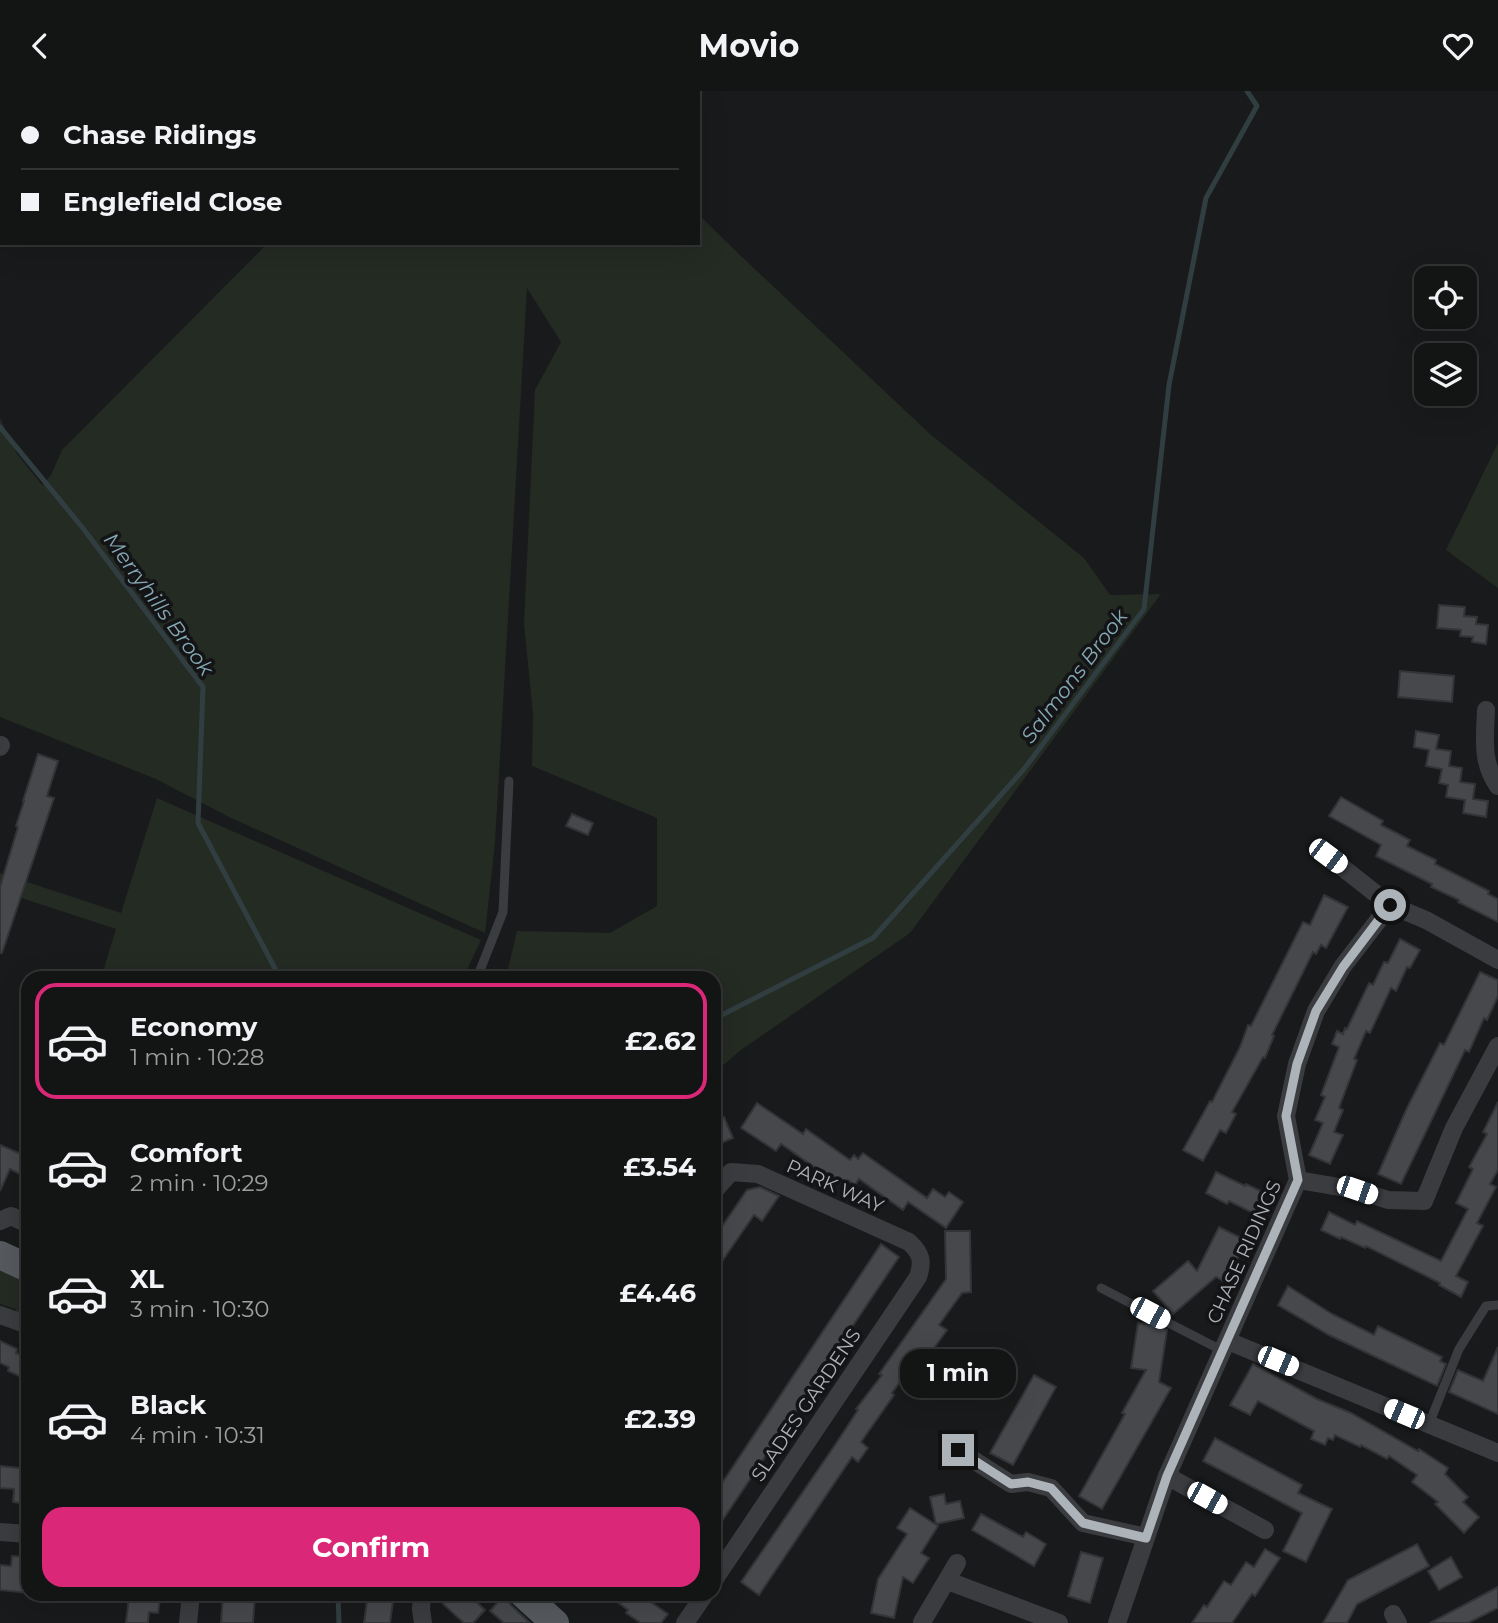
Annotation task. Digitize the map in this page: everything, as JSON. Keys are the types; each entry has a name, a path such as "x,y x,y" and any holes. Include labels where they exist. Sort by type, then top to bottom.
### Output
{"main road":[{"path":"0,1255 21,1265"},
{"path":"531,1601 555,1623"}],"street":[{"path":"1486,710 1484,754 1490,775 1498,786"},
{"path":"1328,856 1390,905 1426,920 1498,960"},
{"name":"CHASE RIDINGS","path":"1117,1623 1167,1476 1298,1180 1286,1116 1297,1064 1316,1011 1343,967 1390,905"},
{"path":"1298,1180 1357,1190 1388,1200 1428,1207 1454,1128 1498,1047"},
{"name":"PARK WAY","path":"721,1184 731,1173 758,1174 909,1242 918,1250"},
{"path":"0,1220 11,1216 21,1221"},
{"name":"SLADES GARDENS","path":"721,1570 918,1277 923,1263 918,1250"},
{"path":"0,1315 21,1322"},
{"path":"1225,1346 1498,1453"},
{"path":"958,1450 1011,1484 1028,1482 1051,1488 1083,1523 1146,1538"},
{"path":"1167,1476 1265,1530"},
{"path":"0,1532 21,1534"},
{"path":"922,1622 957,1563"},
{"path":"947,1581 1059,1623"},
{"path":"188,1623 190,1601"},
{"path":"422,1601 423,1623"},
{"path":"685,1623 700,1601"}],"lane":[{"path":"480,971 503,912 509,781"},
{"path":"1101,1288 1225,1346"},
{"path":"1429,1424 1459,1349 1486,1306 1498,1305"}],"shaded area":[{"path":"700,216 930,434 1084,558 1110,595 1161,594 910,933 741,1050 721,1067 721,971 507,971 517,931 610,933 657,906 657,818 532,766 533,714 524,624 535,390 561,342 527,288 495,843 485,933 229,817 156,779 0,717 0,418 17,454 42,485 51,475 62,450 266,245 700,245"},
{"path":"1498,443 1498,588 1446,550"},
{"path":"157,798 481,940 466,971 103,971 116,929 0,891 0,873 121,913"},
{"path":"0,1269 21,1279 21,1318 15,1316 16,1309 0,1304"}],"building":[{"path":"1439,605 1465,607 1464,616 1477,617 1476,624 1488,625 1486,644 1472,642 1473,637 1460,636 1461,630 1437,628"},
{"path":"1400,671 1454,676 1452,702 1398,697"},
{"path":"1416,731 1439,735 1436,749 1451,751 1449,766 1462,768 1460,782 1475,784 1473,799 1488,801 1486,817 1463,813 1465,800 1446,797 1448,785 1439,783 1442,769 1426,766 1429,750 1414,747"},
{"path":"38,754 58,761 47,796 54,798 0,953 0,887"},
{"path":"1341,797 1383,821 1381,825 1410,840 1407,846 1436,860 1435,864 1489,891 1488,894 1498,899 1498,922 1376,856 1381,845 1329,816"},
{"path":"572,814 593,823 588,835 566,826"},
{"path":"1324,895 1348,907 1326,948 1321,945 1316,954 1313,952 1272,1035 1274,1036 1265,1058 1263,1057 1232,1112 1236,1114 1226,1133 1220,1130 1203,1161 1183,1150 1210,1101 1212,1102 1248,1025 1251,1026 1303,922 1310,925"},
{"path":"1400,939 1420,950 1410,968 1407,967 1396,991 1391,988 1370,1033 1366,1031 1354,1059 1357,1060 1339,1108 1343,1110 1334,1132 1343,1135 1330,1164 1309,1155 1323,1123 1315,1120 1325,1097 1321,1095 1339,1047 1332,1044 1337,1031 1343,1034 1345,1028 1347,1029 1369,983 1373,985 1384,962 1388,963"},
{"path":"1480,972 1498,980 1498,996 1487,1020 1484,1018 1469,1052 1465,1050 1401,1184 1378,1174 1406,1110 1440,1043 1444,1045"},
{"path":"1498,1102 1498,1170 1490,1184 1496,1187 1477,1223 1483,1226 1456,1276 1468,1282 1461,1297 1439,1285 1440,1283 1366,1246 1365,1248 1321,1230 1329,1212 1355,1225 1357,1221 1441,1261 1468,1209 1456,1203 1473,1169 1469,1167 1487,1134 1483,1132"},
{"path":"757,1103 803,1134 806,1129 850,1160 854,1155 858,1159 863,1153 927,1198 933,1189 945,1197 949,1192 963,1202 946,1228 908,1202 903,1210 859,1179 855,1185 848,1180 844,1185 834,1177 833,1180 781,1144 776,1151 741,1128"},
{"path":"724,1117 733,1138 721,1143 721,1118"},
{"path":"0,1145 21,1154 21,1174 10,1169 0,1191"},
{"path":"1216,1172 1265,1193 1255,1214 1206,1193"},
{"path":"760,1187 779,1196 762,1221 754,1215 721,1263 721,1228 747,1190"},
{"path":"1219,1227 1247,1241 1225,1282 1216,1277 1173,1314 1153,1291 1188,1261 1197,1271"},
{"path":"945,1231 970,1231 971,1292 962,1293 939,1325 947,1330 927,1358 920,1354 892,1393 894,1395 861,1442 868,1448 858,1462 852,1457 759,1595 741,1582 835,1445 858,1410 856,1409 882,1375 879,1374 946,1279"},
{"path":"881,1244 899,1257 721,1523 721,1484"},
{"path":"1288,1286 1332,1314 1374,1335 1378,1326 1442,1357 1440,1361 1446,1364 1437,1386 1329,1335 1278,1305"},
{"path":"1138,1323 1167,1330 1159,1382 1171,1388 1102,1509 1079,1496 1125,1414 1122,1413 1146,1370 1131,1368"},
{"path":"0,1341 17,1349 16,1353 21,1356 21,1377 8,1371 9,1367 0,1363"},
{"path":"1498,1347 1498,1414 1449,1392 1458,1370 1483,1381"},
{"path":"1253,1364 1317,1399 1351,1413 1418,1451 1419,1449 1448,1468 1445,1474 1468,1497 1463,1502 1479,1517 1464,1533 1435,1504 1438,1502 1412,1482 1417,1475 1389,1456 1387,1459 1335,1435 1333,1440 1328,1438 1325,1445 1311,1439 1314,1431 1258,1401 1250,1415 1230,1405"},
{"path":"1034,1375 1056,1387 1013,1465 990,1453"},
{"path":"1215,1438 1302,1485 1298,1493 1332,1509 1306,1562 1283,1551 1302,1513 1203,1461"},
{"path":"0,1466 21,1468 21,1503 13,1502 14,1489 0,1488"},
{"path":"944,1494 946,1504 960,1501 964,1518 936,1524 930,1497"},
{"path":"910,1508 938,1526 921,1553 929,1558 913,1583 903,1577 894,1618 871,1613 878,1579 907,1534 897,1528"},
{"path":"981,1514 1023,1537 1026,1532 1046,1544 1034,1566 972,1530"},
{"path":"1417,1544 1429,1566 1357,1604 1347,1623 1323,1623 1348,1580"},
{"path":"1265,1549 1280,1558 1255,1596 1252,1594 1232,1623 1192,1623 1204,1605 1207,1607 1224,1581 1231,1585 1246,1562 1254,1567"},
{"path":"1081,1552 1103,1558 1090,1603 1068,1596"},
{"path":"12,1556 21,1557 21,1592 0,1590 0,1565 11,1566"},
{"path":"1451,1557 1462,1577 1439,1590 1428,1571"},
{"path":"1498,1587 1498,1608 1468,1623 1430,1623"},
{"path":"128,1601 160,1601 158,1613 149,1612 148,1623 126,1623"},
{"path":"223,1601 255,1601 253,1623 221,1623"},
{"path":"367,1601 393,1601 390,1623 364,1623"},
{"path":"445,1601 475,1601 485,1610 473,1623 464,1623 443,1604"},
{"path":"499,1601 508,1601 530,1623 504,1623 490,1611"},
{"path":"616,1601 649,1601 668,1614 661,1623 641,1623 626,1613 628,1610"}],"waterway":[{"name":"Salmons Brook","path":"721,1015 873,938 1024,769 1144,609 1169,385 1206,198 1257,106 1247,91"},
{"name":"Merryhills Brook","path":"0,427 82,527 203,687 198,823 276,971"},
{"name":"Salmons Brook","path":"338,1601 339,1623"}],"route":[{"path":"958,1450 1011,1484 1028,1482 1051,1488 1083,1523 1146,1538 1167,1476 1298,1180 1286,1116 1297,1064 1316,1011 1343,967 1390,905"}]}
